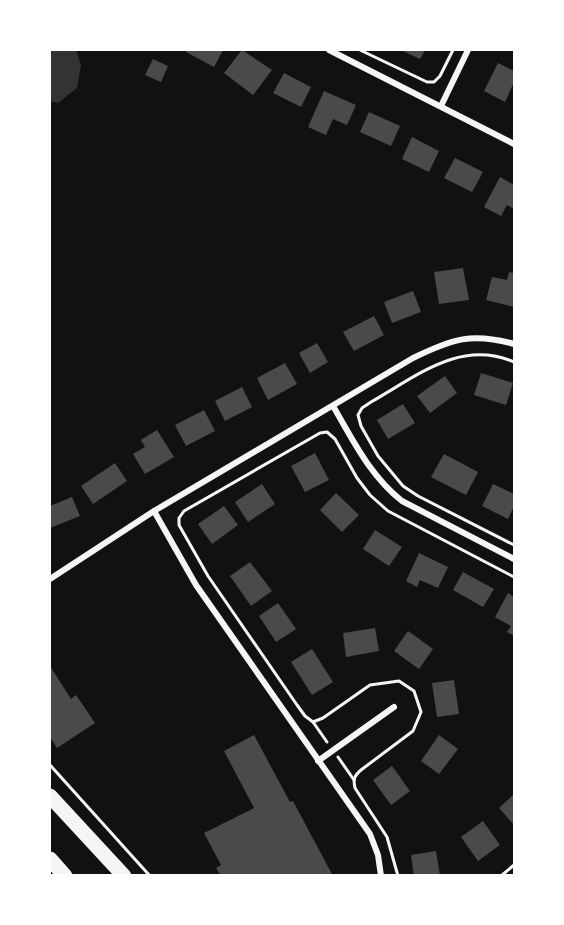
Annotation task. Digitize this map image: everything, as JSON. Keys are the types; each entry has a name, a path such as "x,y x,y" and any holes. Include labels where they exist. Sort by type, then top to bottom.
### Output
{"main road":[{"path":"50,796 124,876"},
{"path":"50,859 65,876"}],"street":[{"path":"329,50 514,144"},
{"path":"441,106 468,50"},
{"path":"50,579 154,511 414,358 445,343 470,338 495,339 514,344"},
{"path":"333,406 372,472 387,490 402,501 514,559"},
{"path":"154,511 196,585 370,834 378,855 381,876"},
{"path":"318,761 394,707"}],"path":[{"path":"360,50 427,82 434,82 440,76 453,50"},
{"path":"514,362 486,354 452,358 371,402 357,415 378,456 403,486 514,545"},
{"path":"398,876 387,837 355,788 354,780 355,775 361,770 413,731 421,712 414,692 399,681 370,685 323,718 313,722 297,705 208,576 179,525 179,518 184,511 269,461 320,433 327,432 335,439 357,478 370,495 388,511 514,577"},
{"path":"50,765 150,876"},
{"path":"501,876 514,864"}],"shaded area":[{"path":"50,50 76,50 81,65 77,88 58,103 50,101"}],"building":[{"path":"187,50 223,50 214,67 186,52"},
{"path":"242,50 272,70 253,95 224,73"},
{"path":"401,50 425,50 420,59"},
{"path":"153,59 168,66 161,82 145,75"},
{"path":"498,63 514,71 514,82 505,102 484,91"},
{"path":"284,73 311,87 301,107 273,93"},
{"path":"324,91 356,105 347,125 333,119 326,135 308,127"},
{"path":"369,112 400,126 391,146 360,132"},
{"path":"412,137 439,151 429,172 402,159"},
{"path":"455,158 483,172 472,192 444,178"},
{"path":"500,177 514,185 514,209 507,205 501,216 484,207"},
{"path":"463,268 469,300 439,304 434,272"},
{"path":"509,272 514,273 514,307 486,300 492,277 507,280"},
{"path":"413,291 421,312 392,323 384,302"},
{"path":"374,316 384,335 354,351 343,332"},
{"path":"317,343 328,362 310,373 299,353"},
{"path":"285,363 297,384 268,400 257,378"},
{"path":"481,373 513,383 506,405 474,395"},
{"path":"445,376 457,393 430,413 417,396"},
{"path":"242,387 252,407 225,421 215,401"},
{"path":"403,404 415,423 388,439 377,420"},
{"path":"204,410 215,431 186,446 175,425"},
{"path":"157,430 174,457 145,474 133,454 145,447 141,440"},
{"path":"315,453 329,480 305,492 291,466"},
{"path":"444,454 478,472 466,495 431,477"},
{"path":"115,463 127,481 93,504 81,486"},
{"path":"262,484 275,504 248,522 235,502"},
{"path":"493,484 514,494 514,506 508,519 482,506"},
{"path":"336,493 359,515 342,532 320,510"},
{"path":"72,497 80,516 50,528 50,506"},
{"path":"224,506 238,525 212,544 198,524"},
{"path":"375,530 402,547 389,566 363,549"},
{"path":"419,553 448,567 438,588 420,580 417,587 406,581"},
{"path":"250,562 272,591 251,606 230,576"},
{"path":"463,572 494,589 483,607 453,590"},
{"path":"508,593 514,597 514,636 507,632 511,626 495,617"},
{"path":"278,603 296,629 276,642 259,616"},
{"path":"375,628 379,651 346,657 343,633"},
{"path":"408,631 433,649 419,669 394,651"},
{"path":"312,649 333,682 312,695 291,662"},
{"path":"50,666 71,699 76,695 95,723 57,748 50,737"},
{"path":"454,680 459,714 437,717 432,683"},
{"path":"254,735 333,876 221,876 216,868 221,865 204,833 254,808 224,751"},
{"path":"439,735 458,749 439,774 421,761"},
{"path":"392,766 410,791 391,805 373,780"},
{"path":"514,794 514,825 499,808"},
{"path":"483,821 500,845 478,861 461,837"},
{"path":"436,851 440,876 414,876 411,855"}]}
